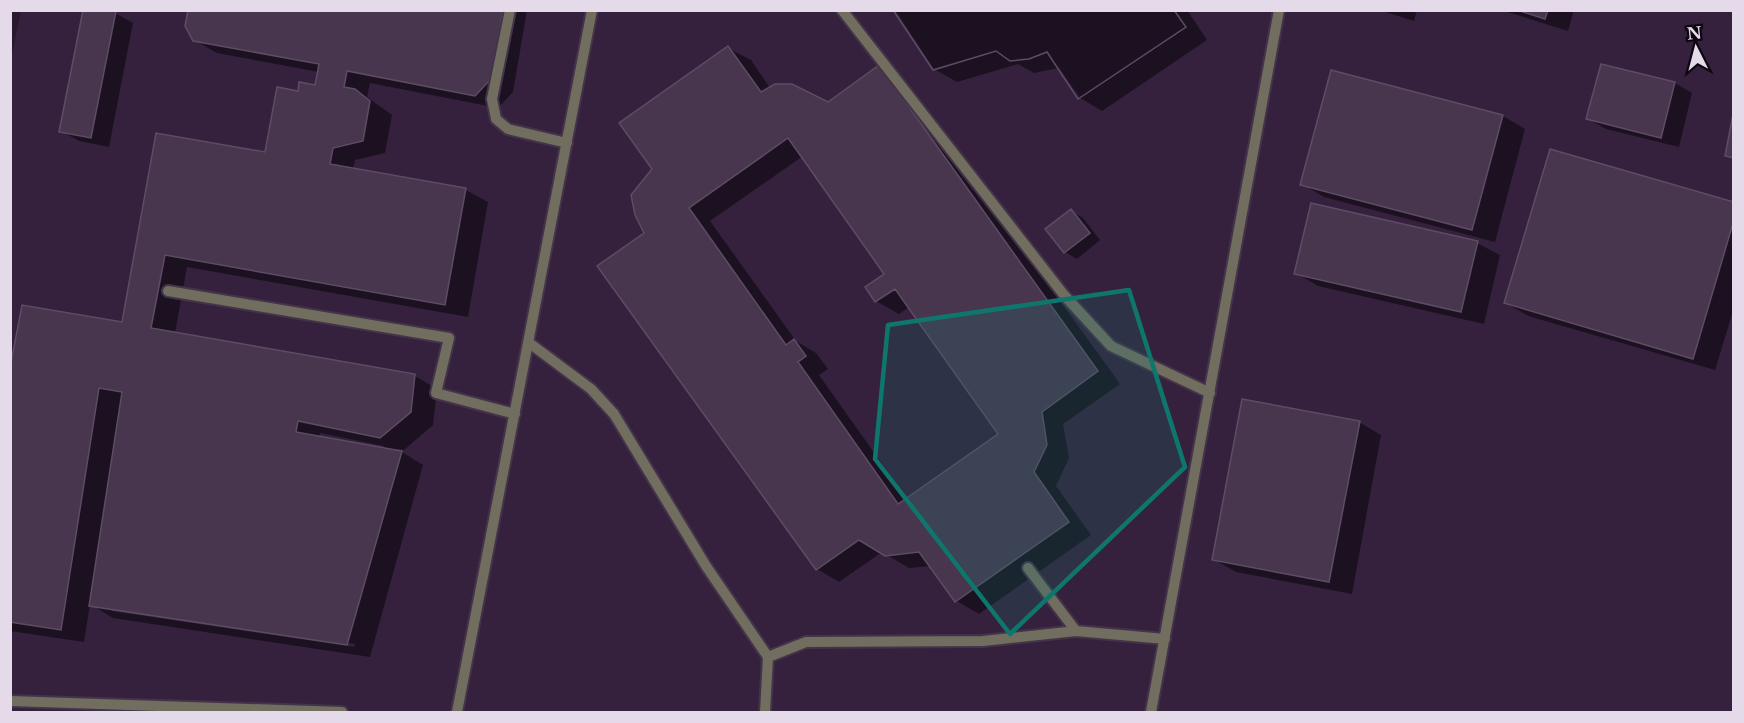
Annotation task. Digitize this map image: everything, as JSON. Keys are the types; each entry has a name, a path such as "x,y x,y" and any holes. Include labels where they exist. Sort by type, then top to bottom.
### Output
{"lane":[{"path":"510,10 492,99 496,119 508,129 567,143"},
{"path":"457,712 592,10"},
{"path":"842,10 1064,295 1111,346 1210,393"},
{"path":"1151,712 1279,10"},
{"path":"168,291 449,338 436,393 515,414"},
{"path":"528,342 591,389 614,414 706,566 768,657 765,712"},
{"path":"1028,568 1076,630"},
{"path":"768,657 806,642 982,641 1076,630 1165,639"},
{"path":"10,701 342,712"}],"highlighted area":[{"path":"1129,290 1185,467 1010,634 875,459 888,325"}],"shaded area":[{"path":"21,11 1733,11 1733,712 11,712 10,64"}],"building":[{"path":"83,10 116,11 91,138 59,132"},
{"path":"188,10 503,10 491,79 475,96 347,71 344,87 355,89 370,101 363,141 333,148 330,164 466,188 445,305 165,255 151,328 415,374 411,412 380,438 298,421 296,432 402,451 347,645 89,606 122,392 99,388 61,630 10,622 10,368 22,305 122,322 156,133 265,152 277,87 298,91 299,82 315,85 319,64 193,41 185,26"},
{"path":"893,10 1174,10 1186,27 1078,99 1047,52 1029,59 1010,61 996,51 933,70"},
{"path":"893,10 1174,10 1186,27 1078,99 1047,52 1029,59 1010,61 996,51 933,70"},
{"path":"1517,10 1548,10 1545,19"},
{"path":"728,46 761,92 775,84 792,84 828,102 879,65 1098,371 1042,412 1047,445 1034,472 1069,522 955,602 919,552 885,556 859,540 816,570 597,266 644,233 635,215 631,195 652,169 619,123","holes":["788,138 884,274 865,287 875,302 895,289 998,434 898,504 798,362 806,356 794,339 786,345 689,208"]},
{"path":"1601,64 1675,82 1661,138 1586,119"},
{"path":"1331,70 1503,115 1472,230 1300,185"},
{"path":"1734,109 1734,158 1725,156"},
{"path":"1550,149 1734,202 1734,220 1693,359 1504,303"},
{"path":"1311,203 1478,241 1461,312 1294,274"},
{"path":"1071,209 1090,233 1064,253 1045,229"},
{"path":"1242,399 1360,421 1329,582 1212,560"}]}
